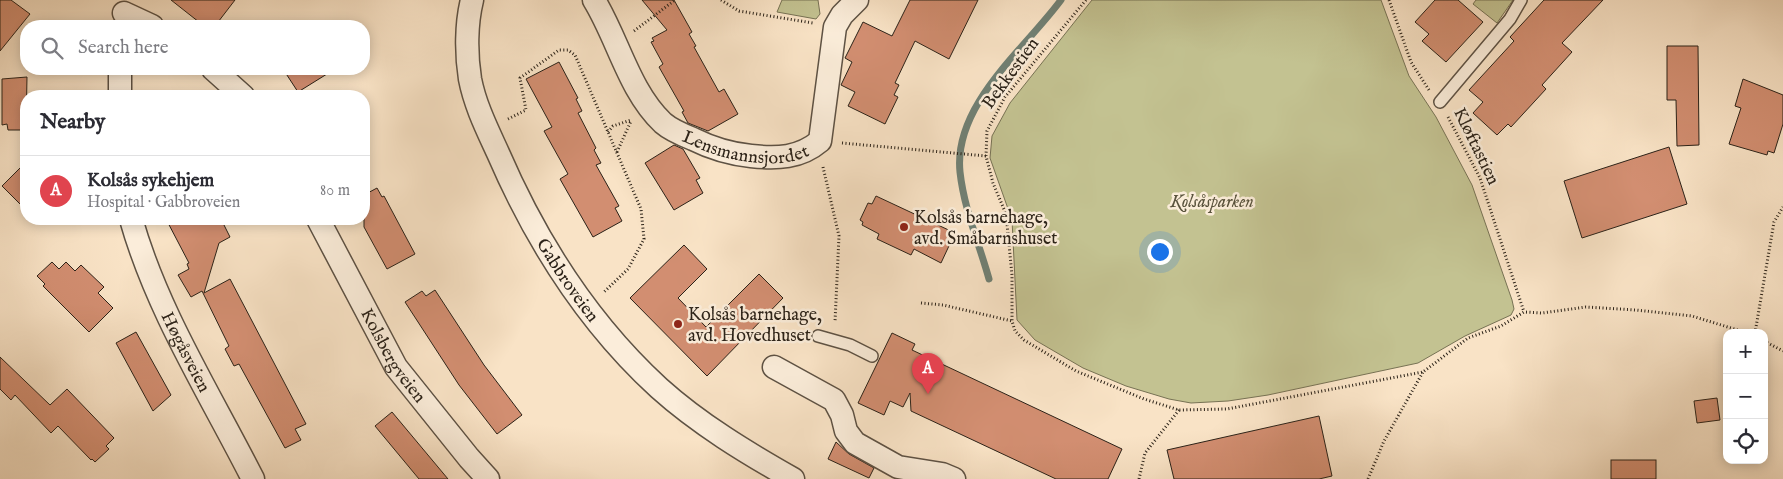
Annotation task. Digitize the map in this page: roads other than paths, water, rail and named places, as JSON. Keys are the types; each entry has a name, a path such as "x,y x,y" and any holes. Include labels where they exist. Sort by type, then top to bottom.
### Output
{"street":[{"name":"Gabbroveien","path":"472,0 468,40 470,78 478,107 513,188 555,264 586,308 659,388 754,457 793,479"},
{"name":"Lensmannsjordet","path":"594,0 608,23 617,44 640,113 703,144 741,155 768,158 790,156 809,150 820,141 836,28 842,15 857,0"},
{"path":"124,13 139,20"},
{"path":"120,75 120,90"},
{"path":"220,75 236,90"},
{"name":"Høgåsveien","path":"133,225 139,250 164,309 253,479"},
{"name":"Kolsbergveien","path":"321,225 396,367 463,451 488,479"},
{"path":"774,367 834,400 842,415 846,431 855,443 898,467 942,474 954,479"}],"lane":[{"path":"1440,102 1510,19 1521,0"},
{"path":"818,336 850,345 872,356"}],"waterway":[{"path":"989,279 972,226 962,186 960,172 961,147 968,124 979,101 1011,58 1061,0"}],"place":[{"name":"Kolsås barnehage, avd. Småbarnshuset","path":"904,227"},
{"name":"Kolsås barnehage, avd. Hovedhuset","path":"678,324"},
{"name":"Kolsås sykehjem","path":"928,394"}],"park label":[{"name":"Kolsåsparken","path":"1212,201"}]}
